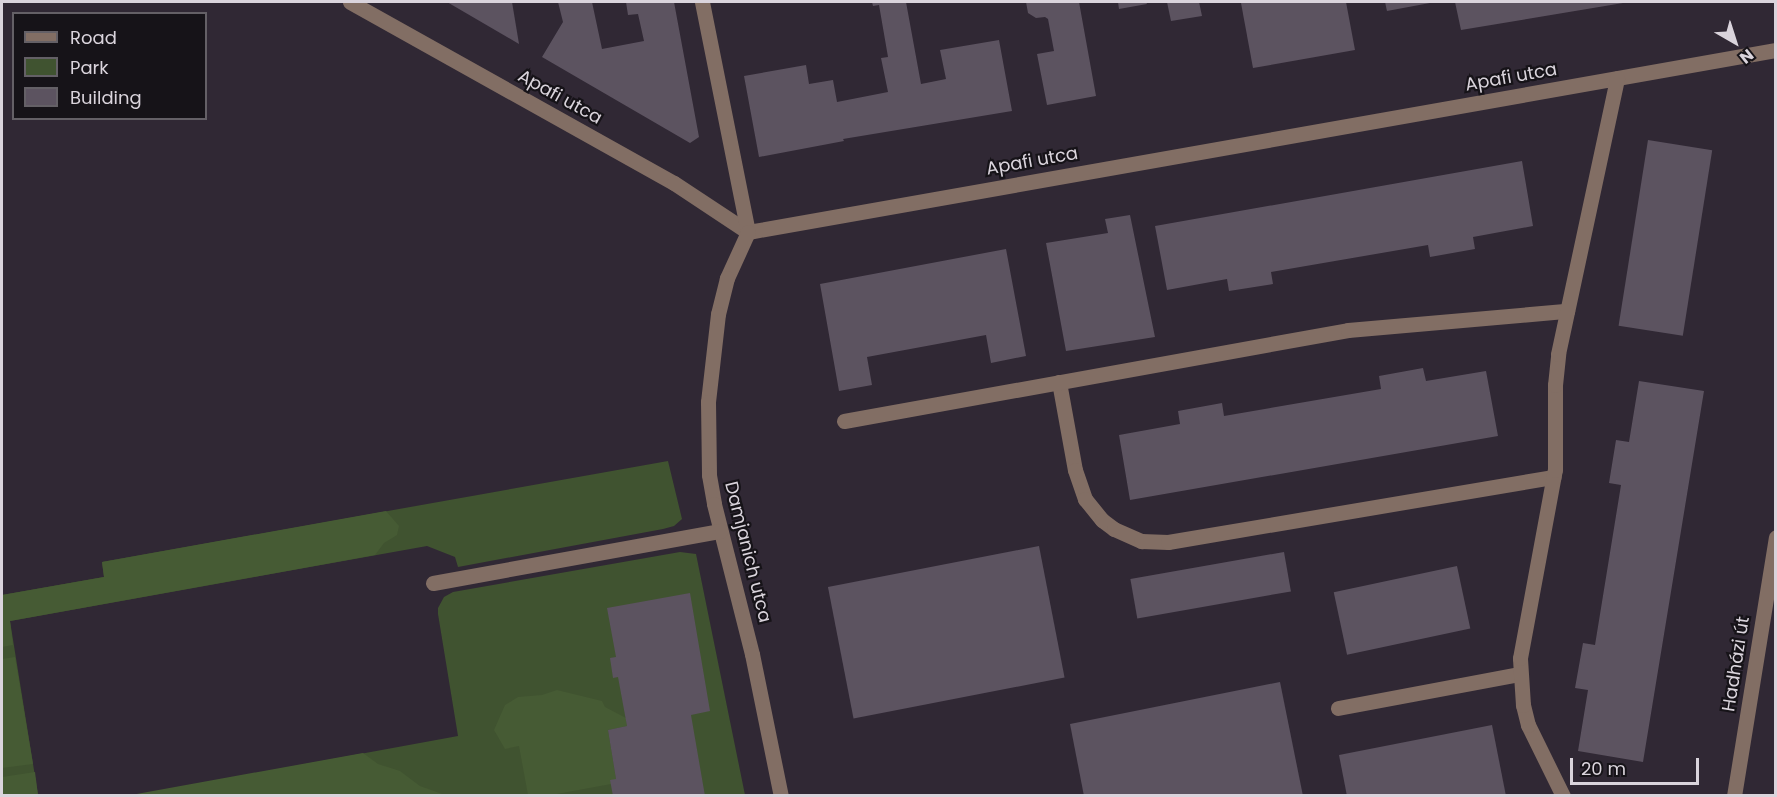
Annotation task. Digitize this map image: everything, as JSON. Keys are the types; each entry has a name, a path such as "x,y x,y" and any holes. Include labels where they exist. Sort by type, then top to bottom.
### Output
{"street":[{"name":"Apafi utca","path":"350,2 674,183 748,232 1776,50"},
{"path":"702,2 748,232"},
{"path":"1563,795 1528,725 1522,705 1520,674 1523,633 1554,477 1555,385 1567,312 1617,78"},
{"name":"Damjanich utca","path":"748,232 721,297 709,376 709,475 720,531 752,654 781,795"},
{"path":"844,421 1372,327 1567,312"},
{"path":"1059,382 1075,470 1085,499 1102,520 1114,529 1141,541 1168,542 1554,477"},
{"path":"433,583 720,531"},
{"name":"Hadházi út","path":"1734,795 1776,537"},
{"path":"1338,708 1520,674"}],"green space":[{"path":"668,461 682,519 674,526 663,529 458,567 455,557 427,546 10,621 38,795 2,796 2,595 104,577 102,562"},
{"path":"386,511 399,526 397,535 384,543 375,555 10,621 13,645 2,647 2,595 104,577 102,562"},
{"path":"680,552 696,554 745,795 131,796 458,736 438,614 438,608 444,597 453,592"},
{"path":"15,657 33,764 2,768 2,659"},
{"path":"557,690 602,701 605,707 626,718 627,726 608,730 616,779 611,784 546,796 528,795 519,746 505,749 494,730 505,705 518,697 542,695"},
{"path":"363,753 378,764 400,771 420,786 445,795 131,795"},
{"path":"35,772 38,795 2,795 2,777"}],"building":[{"path":"447,2 512,2 519,44"},
{"path":"558,2 592,2 602,49 644,41 638,14 628,15 626,2 674,2 699,137 690,143 542,57 563,22"},
{"path":"872,2 906,2 921,84 946,79 940,50 999,40 1012,111 843,139 844,141 759,157 744,76 806,65 809,84 833,80 837,102 888,92 881,58 888,57 879,5 873,6"},
{"path":"1026,2 1079,2 1096,96 1047,105 1037,54 1054,51 1048,19 1036,18 1028,13"},
{"path":"1118,2 1146,2 1147,4 1119,9"},
{"path":"1167,2 1199,2 1202,16 1171,21"},
{"path":"1346,2 1355,50 1253,68 1241,3"},
{"path":"1385,2 1429,2 1430,3 1387,11"},
{"path":"1455,2 1623,2 1623,3 1461,30"},
{"path":"1648,140 1712,150 1683,336 1619,326"},
{"path":"1522,161 1533,226 1473,237 1475,249 1430,257 1428,245 1271,272 1273,284 1229,291 1227,279 1167,290 1155,226"},
{"path":"1130,215 1155,337 1066,351 1046,243 1108,233 1105,219"},
{"path":"1006,249 1026,356 991,363 986,335 867,357 872,385 839,391 820,284"},
{"path":"1423,368 1426,381 1486,371 1498,436 1130,500 1119,435 1180,424 1178,411 1222,403 1224,416 1381,389 1379,376"},
{"path":"1639,381 1704,391 1643,762 1578,751 1588,690 1575,688 1583,643 1595,645 1621,485 1609,483 1616,440 1629,442"},
{"path":"1039,546 1065,678 854,719 828,587"},
{"path":"1284,552 1291,591 1137,618 1130,579"},
{"path":"1457,566 1470,629 1347,655 1334,592"},
{"path":"690,593 710,711 691,715 705,796 613,796 610,780 616,779 608,730 627,726 618,677 613,678 610,658 616,657 607,608"},
{"path":"1280,682 1303,796 1084,796 1070,724"},
{"path":"1492,725 1506,796 1347,796 1339,755"}]}
